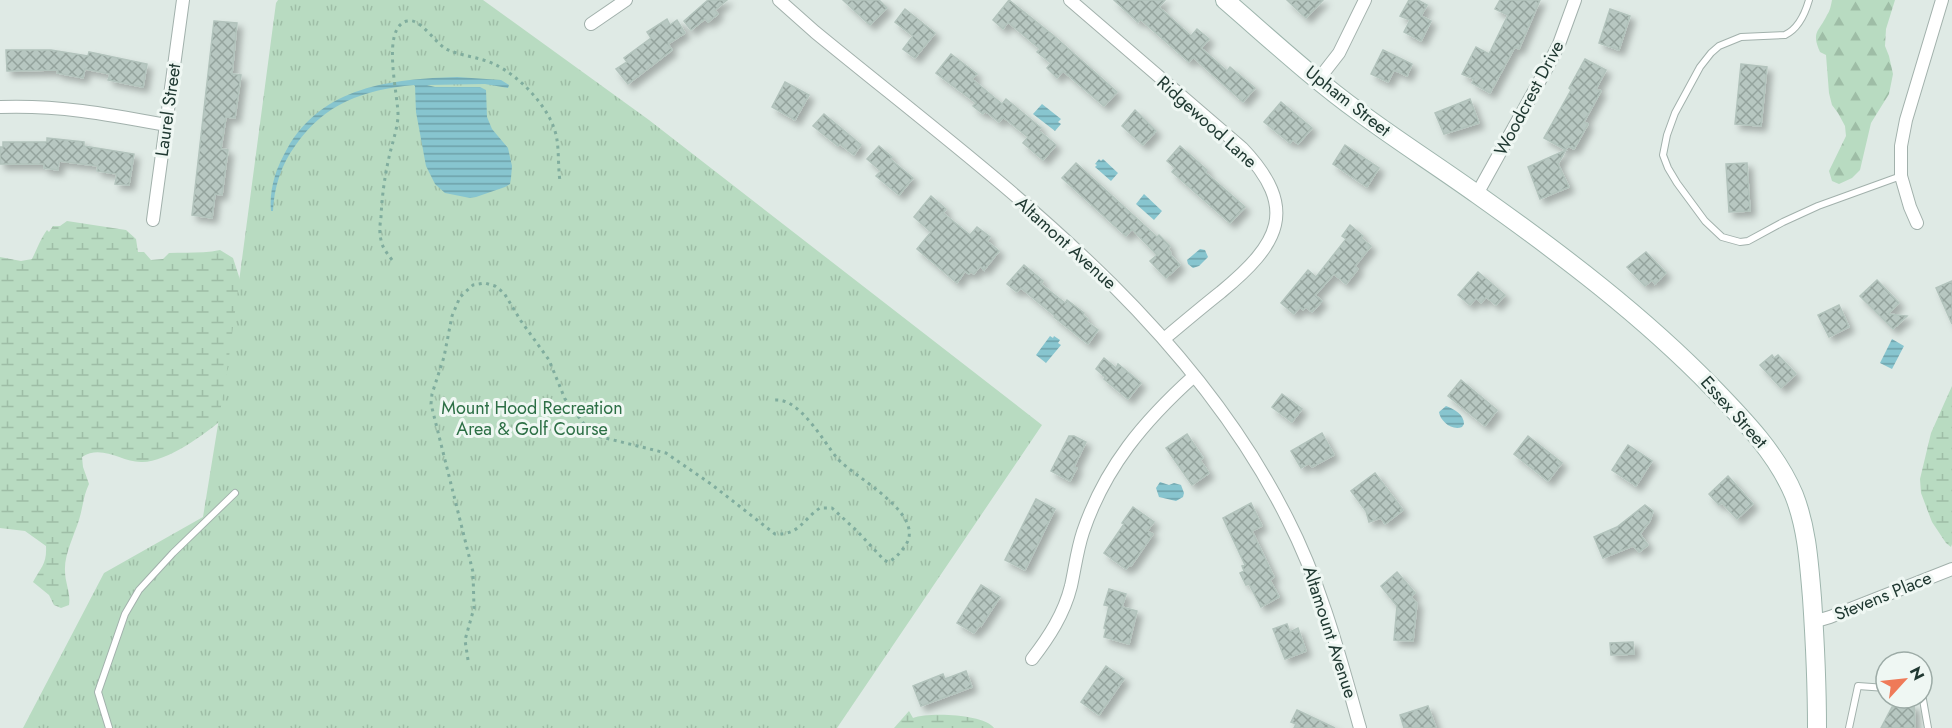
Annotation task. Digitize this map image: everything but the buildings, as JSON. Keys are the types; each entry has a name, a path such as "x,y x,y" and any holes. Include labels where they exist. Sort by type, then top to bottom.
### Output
{"main road":[{"name":"Upham Street","path":"1225,0 1318,80 1432,165 1477,194"},
{"name":"Essex Street","path":"1477,194 1592,279 1638,317 1696,371 1760,440 1782,470 1801,517 1808,550 1817,728"}],"street":[{"name":"Laurel Street","path":"153,219 183,0"},
{"path":"591,24 626,0"},
{"name":"Altamont Avenue","path":"779,0 1067,240 1120,291 1194,376 1254,460 1297,537"},
{"name":"Ridgewood Lane","path":"1070,0 1242,148 1263,173 1274,199 1275,226 1265,250 1233,282 1164,339"},
{"path":"1318,80 1339,53 1365,0"},
{"name":"Woodcrest Drive","path":"1477,194 1549,64 1575,0"},
{"path":"1917,223 1901,176 1901,146 1906,120 1942,0"},
{"path":"0,107 58,107 90,110 166,125"},
{"path":"1032,659 1061,616 1071,587 1083,532 1110,472 1147,421 1194,376"},
{"name":"Altamount Avenue","path":"1297,537 1311,569 1336,642 1360,728"},
{"name":"Stevens Place","path":"1813,622 1952,569"}],"lane":[{"path":"1809,0 1806,12 1791,32 1785,35 1741,37 1719,46 1711,53 1700,67 1670,124 1663,156 1668,168 1704,221 1722,237 1740,242 1748,241 1818,206 1901,176"},
{"path":"110,728 98,692 125,614 139,590 173,553 235,493"},
{"path":"1849,728 1858,686 1874,687"},
{"path":"1925,710 1928,728"}],"path":[{"path":"392,260 380,238 380,223 385,178 398,120 393,52 400,24 410,20 419,24 440,46 484,60 509,72 530,91 550,119 557,140 560,181"},
{"path":"468,660 465,640 474,608 473,572 431,404 452,316 460,297 468,288 485,283 499,288 549,360 569,406 597,436 666,453 711,484 775,534 788,534 820,508 832,508 884,560 888,562 892,560 908,543 910,535 908,526 900,513 876,487 842,463 792,403 776,400"}],"green space":[{"name":"Mount Hood Recreation Area & Golf Course","path":"278,0 483,0 649,120 1042,425 837,728 23,728 104,573 203,517 229,357"},
{"path":"1832,0 1895,0 1886,29 1885,46 1893,74 1889,94 1871,123 1860,170 1852,178 1839,184 1832,181 1829,171 1846,136 1845,126 1832,105 1826,55 1820,52 1816,40 1817,32 1829,12"},
{"path":"67,221 126,230 136,239 138,252 144,252 151,260 163,259 169,253 220,250 233,258 242,286 224,418 207,432 162,458 141,462 97,452 82,457 89,484 65,565 69,605 61,608 54,605 49,595 33,582 44,561 46,546 25,531 0,528 0,257 21,261 32,259 47,230 49,232 53,226 60,226"},
{"path":"1952,386 1951,547 1932,522 1921,493 1920,479 1931,433"},
{"path":"909,711 913,718 931,715 968,717 988,723 994,728 894,728"}],"water":[{"path":"457,77 501,80 509,85 508,88 485,84 427,85 480,87 486,90 487,117 492,129 508,148 512,166 510,184 470,198 445,193 435,184 426,166 416,112 415,86 395,87 347,101 332,109 307,131 282,169 273,211 271,211 272,187 283,156 302,128 319,111 339,99 384,84"},
{"path":"1042,104 1061,119 1058,122 1061,124 1055,131 1033,114"},
{"path":"1099,159 1101,161 1103,159 1118,173 1111,181 1095,167"},
{"path":"1144,194 1162,211 1154,220 1136,204"},
{"path":"1200,249 1205,250 1208,257 1199,266 1193,268 1187,260"},
{"path":"1050,336 1060,340 1058,343 1061,345 1046,363 1036,355"},
{"path":"1892,339 1904,346 1892,369 1880,363"},
{"path":"1446,406 1455,410 1464,420 1462,427 1454,428 1442,419 1439,412"},
{"path":"1160,482 1181,485 1183,497 1176,501 1159,497 1156,488"}]}
